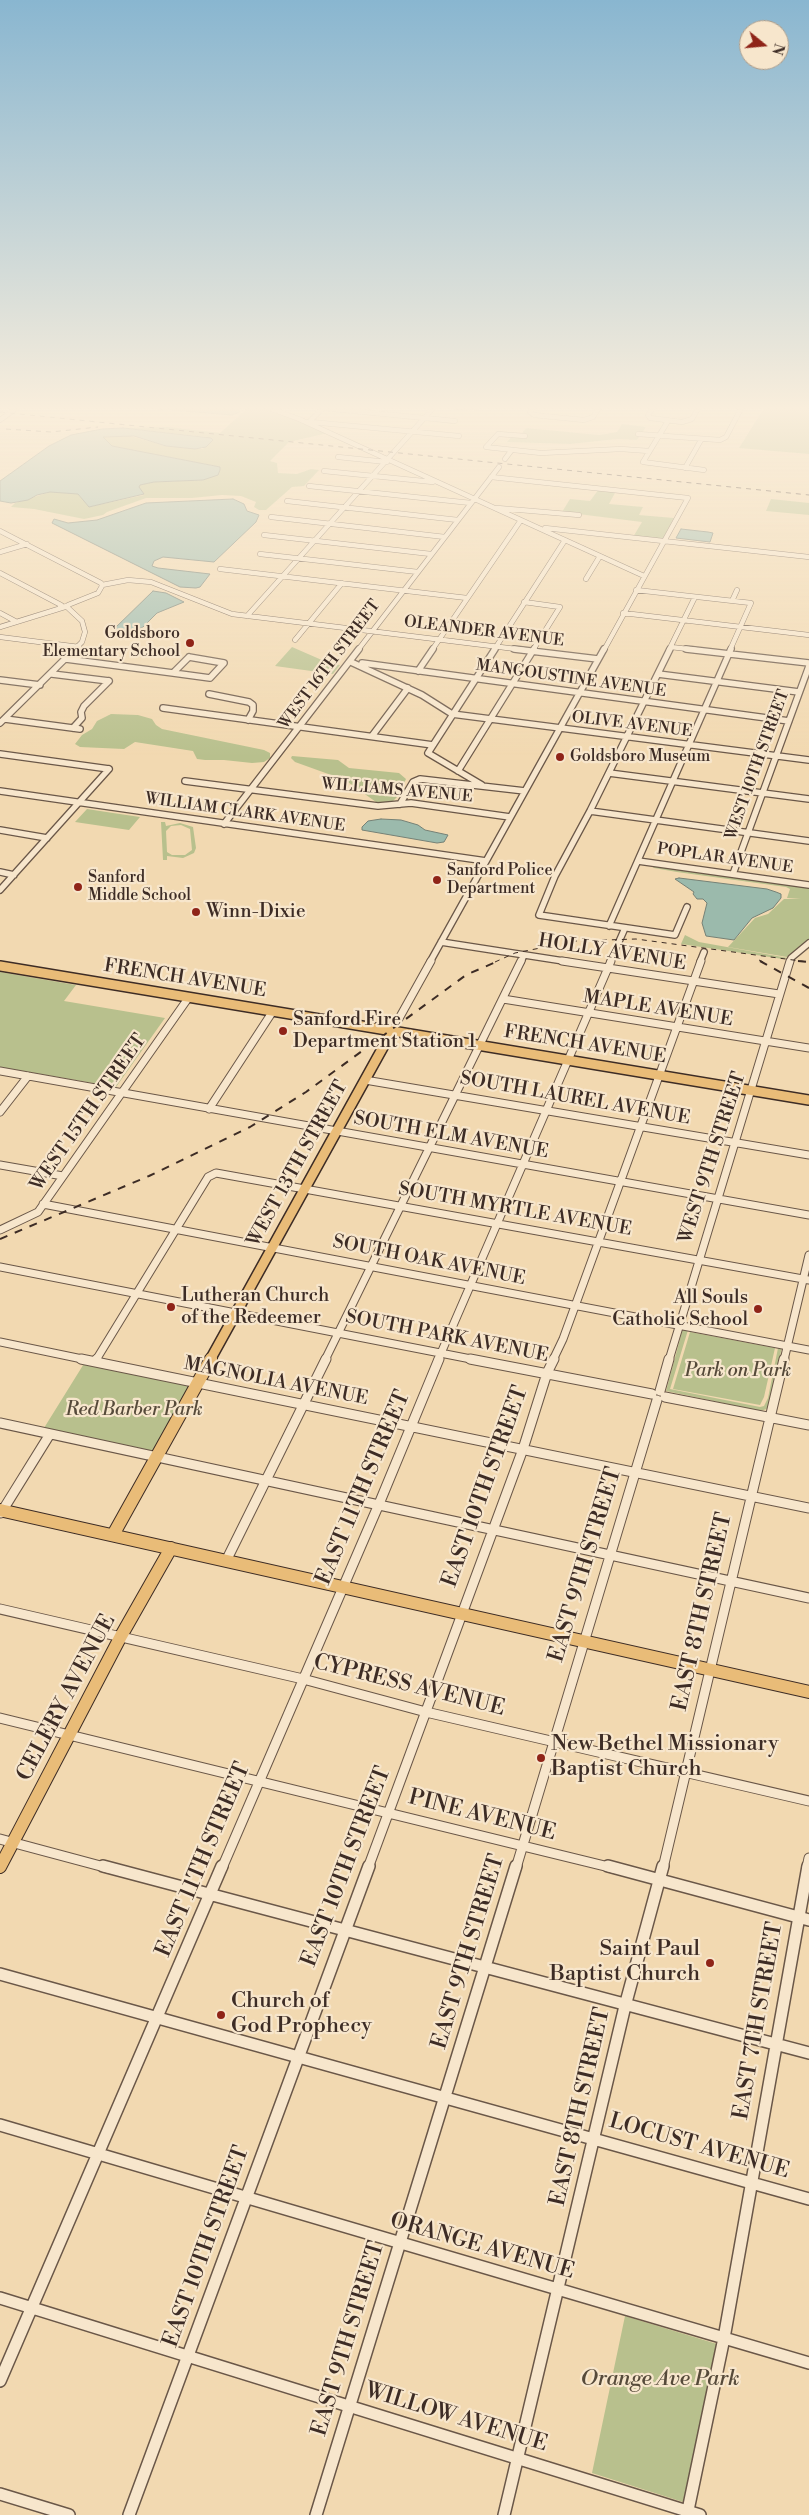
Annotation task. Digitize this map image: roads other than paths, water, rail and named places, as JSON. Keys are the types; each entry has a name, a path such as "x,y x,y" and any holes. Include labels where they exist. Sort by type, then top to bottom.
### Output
{"main road":[{"name":"FRENCH AVENUE","path":"0,966 809,1100"},
{"name":"WEST 13TH STREET","path":"113,1535 392,1031"},
{"path":"1,1512 113,1535 809,1692"},
{"name":"CELERY AVENUE","path":"0,1867 121,1636 171,1548"}],"street":[{"path":"316,522 445,537"},
{"name":"WEST 16TH STREET","path":"224,824 301,727 351,662 354,654 456,522"},
{"path":"418,671 520,522"},
{"path":"527,522 644,576"},
{"path":"392,1031 674,522"},
{"path":"247,616 281,576 330,524"},
{"path":"538,528 809,557"},
{"path":"0,531 98,580 102,584 101,590 91,597 0,627"},
{"path":"264,535 431,554"},
{"path":"482,785 428,755 452,714 565,540"},
{"path":"0,552 27,544"},
{"path":"260,554 418,572"},
{"path":"586,579 600,556"},
{"path":"220,569 467,598"},
{"path":"0,573 64,606 78,616 85,627 84,638 79,646 2,721"},
{"name":"OLEANDER AVENUE","path":"102,584 128,580 151,582 222,612 247,616 598,659"},
{"path":"295,640 342,584"},
{"path":"609,926 702,709 751,603 636,590"},
{"path":"732,601 737,590"},
{"path":"687,907 674,935 539,915 555,876 590,811 696,597"},
{"path":"458,771 560,607 524,602"},
{"path":"0,613 15,621"},
{"path":"624,613 809,635"},
{"path":"0,637 79,646"},
{"path":"671,646 809,665"},
{"path":"66,659 211,678 224,664 213,660 188,658 173,673"},
{"path":"351,662 408,688 452,714"},
{"name":"MANGOUSTINE AVENUE","path":"351,662 789,720"},
{"name":"WEST 10TH STREET","path":"733,874 809,665"},
{"path":"52,674 109,681 84,706 81,712 82,718 73,728"},
{"path":"658,674 799,692"},
{"path":"0,680 40,685"},
{"path":"372,736 408,688"},
{"path":"209,694 249,702 252,705 253,711 248,720"},
{"path":"163,708 433,744"},
{"name":"OLIVE AVENUE","path":"452,714 809,760"},
{"path":"2,721 80,729"},
{"path":"0,754 109,769 0,890"},
{"path":"609,773 809,799"},
{"path":"400,804 412,782 418,779 525,791"},
{"name":"WILLIAMS AVENUE","path":"185,781 378,806 411,803 510,817"},
{"name":"WILLIAM CLARK AVENUE","path":"0,791 486,862"},
{"path":"590,811 809,841"},
{"path":"0,830 47,838"},
{"name":"POPLAR AVENUE","path":"638,860 809,885"},
{"path":"0,872 14,875"},
{"name":"EAST 11TH STREET","path":"0,2381 379,1504 441,1353 499,1224 625,928"},
{"name":"HOLLY AVENUE","path":"441,942 779,994"},
{"name":"WEST 9TH STREET","path":"658,1396 698,1259 767,1042 779,994 791,958 809,943"},
{"path":"547,1373 576,1305 704,952"},
{"path":"226,1561 524,955"},
{"name":"WEST 15TH STREET","path":"0,1230 32,1216 43,1204 124,1094 189,997"},
{"name":"MAPLE AVENUE","path":"503,999 809,1048"},
{"path":"209,1110 273,1011"},
{"name":"SOUTH ELM AVENUE","path":"0,1071 523,1166 809,1215"},
{"path":"0,1112 28,1076"},
{"name":"SOUTH LAUREL AVENUE","path":"365,1080 809,1155"},
{"path":"0,1165 63,1176"},
{"name":"SOUTH MYRTLE AVENUE","path":"176,1230 208,1177 216,1173 806,1279"},
{"name":"SOUTH OAK AVENUE","path":"43,1204 809,1350"},
{"path":"95,1361 176,1230"},
{"name":"EAST 8TH STREET","path":"504,2515 625,2006 660,1879 787,1345 806,1279 809,1255"},
{"name":"SOUTH PARK AVENUE","path":"0,1267 809,1425"},
{"name":"MAGNOLIA AVENUE","path":"0,1342 809,1508"},
{"name":"EAST 10TH STREET","path":"129,2515 299,2056 344,1928 389,1813 461,1614 524,1448 547,1373"},
{"name":"EAST 9TH STREET","path":"316,2515 348,2406 523,1846 658,1396"},
{"path":"0,1423 493,1528 809,1598"},
{"path":"1,1512 50,1434"},
{"name":"CYPRESS AVENUE","path":"0,1609 303,1679 426,1712 809,1802"},
{"name":"PINE AVENUE","path":"0,1718 258,1783 660,1879 803,1918"},
{"path":"0,1839 344,1928 625,2006 809,2053"},
{"name":"EAST 7TH STREET","path":"687,2513 724,2338 775,2043 803,1918 809,1858"},
{"name":"LOCUST AVENUE","path":"0,1974 809,2199"},
{"name":"ORANGE AVENUE","path":"0,2125 809,2363"},
{"name":"WILLOW AVENUE","path":"0,2298 518,2458 687,2513 700,2515"},
{"path":"0,2494 69,2515"}],"railway":[{"path":"495,962 515,953 576,941 636,939 806,962"},
{"path":"759,960 763,962"},
{"path":"0,1239 149,1176 250,1127 306,1092 466,975 498,961"},
{"path":"760,961 809,988"},
{"path":"798,961 806,962"}],"place":[{"name":"Goldsboro Elementary School","path":"190,643"},
{"name":"Goldsboro Museum","path":"560,757"},
{"name":"Sanford Police Department","path":"437,880"},
{"name":"Sanford Middle School","path":"78,887"},
{"name":"Winn-Dixie","path":"196,912"},
{"name":"Sanford Fire Department Station 1","path":"283,1031"},
{"name":"Lutheran Church of the Redeemer","path":"171,1307"},
{"name":"All Souls Catholic School","path":"758,1309"},
{"name":"New Bethel Missionary Baptist Church","path":"541,1758"},
{"name":"Saint Paul Baptist Church","path":"710,1963"},
{"name":"Church of God Prophecy","path":"221,2015"}],"park label":[{"name":"Park on Park","path":"738,1371"},
{"name":"Red Barber Park","path":"134,1410"},
{"name":"Orange Ave Park","path":"660,2380"}]}
